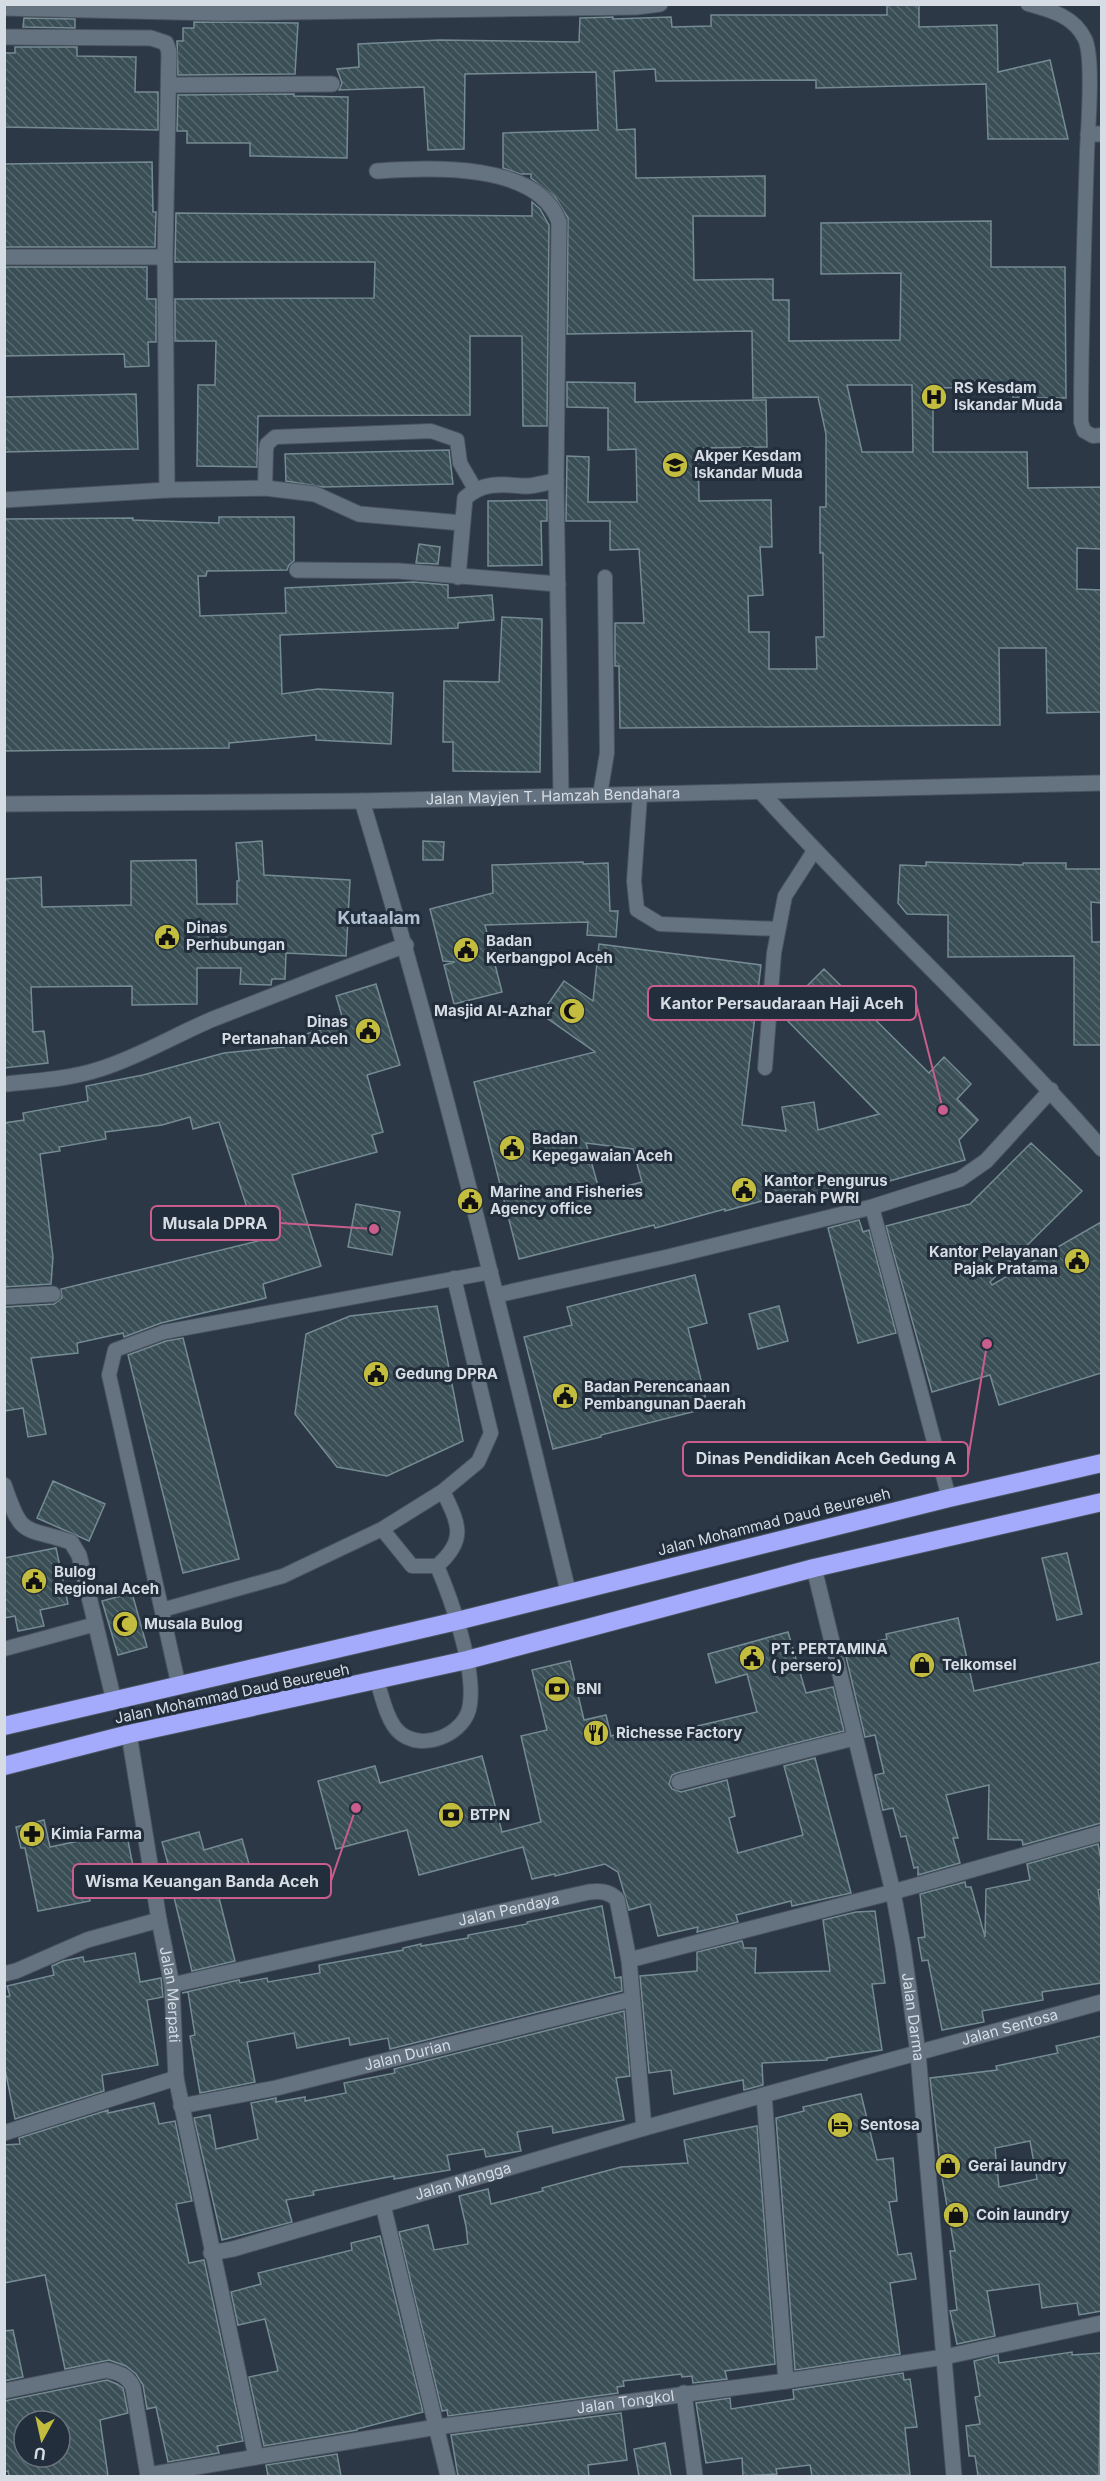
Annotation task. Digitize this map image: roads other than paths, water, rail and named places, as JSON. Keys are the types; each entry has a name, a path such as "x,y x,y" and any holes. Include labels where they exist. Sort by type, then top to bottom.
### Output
{"highway":[{"name":"Jalan Mohammad Daud Beureueh","path":"4,1726 457,1621 568,1591 1101,1463"},
{"name":"Jalan Mohammad Daud Beureueh","path":"4,1766 129,1734 467,1660 814,1568 1101,1502"}],"street":[{"path":"4,8 218,13 348,8 624,7 660,4"},
{"path":"4,37 158,39 165,43 169,52 165,257 167,490"},
{"path":"170,85 332,84"},
{"path":"377,171 418,169 487,173 516,183 545,198 555,210 559,222 556,481 561,796"},
{"path":"4,257 165,257"},
{"path":"458,577 465,498 475,489 502,483 524,486 556,481"},
{"path":"4,500 167,490 265,488 315,494 359,514 462,522"},
{"path":"297,570 399,571 558,584"},
{"name":"Jalan Mayjen T. Hamzah Bendahara","path":"4,804 362,801 1101,783"},
{"path":"761,792 814,850 1051,1090 1101,1149"},
{"path":"362,801 406,945 497,1295 568,1591"},
{"path":"4,1084 98,1070 139,1054 173,1036 291,988 406,945"},
{"path":"497,1295 668,1257 872,1207 960,1179 986,1161 1051,1090"},
{"path":"4,1298 53,1294"},
{"path":"4,1485 14,1516 22,1527 71,1542 79,1555 114,1701"},
{"name":"Jalan Darma","path":"814,1568 893,1892 903,1946 918,2053 954,2476"},
{"name":"Jalan Merpati","path":"129,1734 159,1920 172,1985 176,2078 211,2253"},
{"path":"679,1782 854,1738"},
{"path":"629,1960 893,1892 1101,1833"},
{"name":"Jalan Pendaya","path":"172,1985 602,1891 610,1893 617,1899 629,1960 644,2128"},
{"path":"4,1974 87,1940 159,1920"},
{"name":"Jalan Durian","path":"182,2106 276,2088 632,1999"},
{"name":"Jalan Sentosa","path":"918,2053 1101,2002"},
{"name":"Jalan Mangga","path":"211,2253 233,2249 644,2128 918,2053"},
{"path":"4,2133 176,2078"},
{"path":"764,2095 786,2381"},
{"path":"383,2205 448,2476"},
{"path":"211,2253 256,2457"},
{"name":"Jalan Tongkol","path":"148,2476 437,2427 786,2381 944,2357 1101,2323"},
{"path":"4,2391 106,2370 122,2374 129,2379 133,2387 148,2476"},
{"path":"684,2393 695,2476"}],"lane":[{"path":"1028,4 1058,13 1074,24 1085,39 1095,134 1081,325 1081,422 1084,431 1093,436 1101,435"},
{"path":"265,488 267,444 275,437 431,431 457,441 460,463 475,489"},
{"path":"600,795 607,753 605,577"},
{"path":"640,795 634,881 637,910 660,924 778,929"},
{"path":"765,1068 778,929 785,896 814,850"},
{"path":"872,1207 949,1498"},
{"path":"179,1687 110,1375 115,1350 164,1332 491,1272"},
{"path":"162,1610 283,1576 382,1529 443,1491 478,1462 490,1433 454,1278"},
{"path":"382,1529 412,1566 437,1566 451,1554 459,1524 443,1491"},
{"path":"376,1681 396,1730 405,1737 414,1740 430,1740 449,1735 467,1717 471,1692 467,1660 457,1621 437,1566"},
{"path":"4,1649 96,1624"}],"place":[{"name":"RS Kesdam Iskandar Muda","path":"934,397"},
{"name":"Akper Kesdam Iskandar Muda","path":"675,465"},
{"name":"Dinas Perhubungan","path":"167,937"},
{"name":"Badan Kerbangpol Aceh","path":"466,950"},
{"name":"Masjid Al-Azhar","path":"572,1011"},
{"name":"Dinas Pertanahan Aceh","path":"368,1031"},
{"name":"Kantor Persaudaraan Haji Aceh","path":"943,1110"},
{"name":"Badan Kepegawaian Aceh","path":"512,1148"},
{"name":"Kantor Pengurus Daerah PWRI","path":"744,1190"},
{"name":"Marine and Fisheries Agency office","path":"470,1201"},
{"name":"Musala DPRA","path":"374,1229"},
{"name":"Kantor Pelayanan Pajak Pratama","path":"1077,1261"},
{"name":"Dinas Pendidikan Aceh Gedung A","path":"987,1344"},
{"name":"Gedung DPRA","path":"376,1374"},
{"name":"Badan Perencanaan Pembangunan Daerah","path":"565,1396"},
{"name":"Bulog Regional Aceh","path":"34,1581"},
{"name":"Musala Bulog","path":"125,1624"},
{"name":"PT. PERTAMINA ( persero)","path":"752,1658"},
{"name":"Telkomsel","path":"922,1665"},
{"name":"BNI","path":"557,1689"},
{"name":"Richesse Factory","path":"596,1733"},
{"name":"Wisma Keuangan Banda Aceh","path":"356,1808"},
{"name":"BTPN","path":"451,1815"},
{"name":"Kimia Farma","path":"32,1834"},
{"name":"Sentosa","path":"840,2125"},
{"name":"Gerai laundry","path":"948,2166"},
{"name":"Coin laundry","path":"956,2215"}],"district":[{"name":"Kutaalam","path":"379,918"}]}
